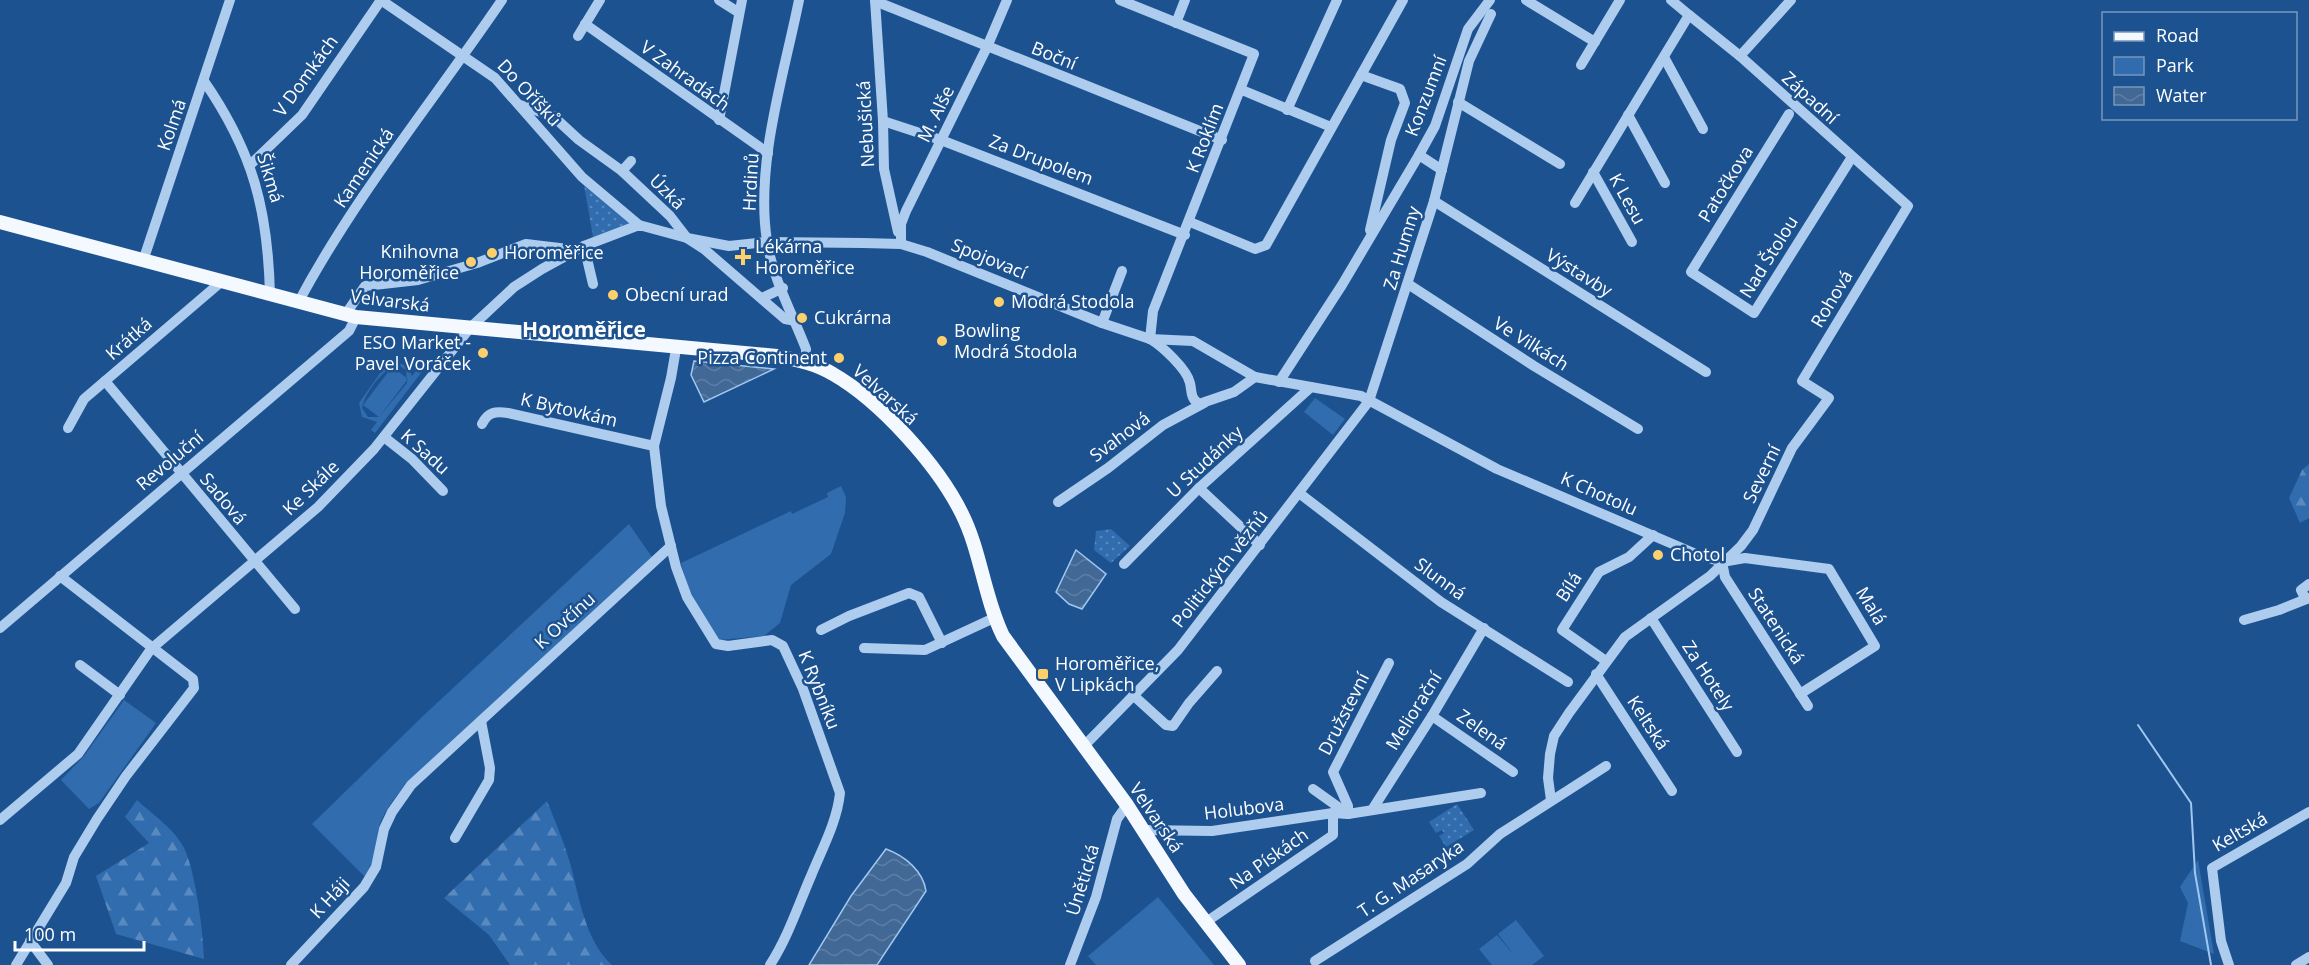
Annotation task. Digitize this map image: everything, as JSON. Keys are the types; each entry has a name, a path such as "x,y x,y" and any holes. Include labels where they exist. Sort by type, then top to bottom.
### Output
{"main road":[{"name":"Velvarská","path":"0,222 351,316 806,361 834,374 854,388 932,464 963,515 994,618 1003,636 1127,806 1184,894 1239,965"}],"street":[{"name":"Kolmá","path":"143,261 230,0"},
{"name":"Do Oříšků","path":"381,0 465,55 495,78 582,177 639,225"},
{"name":"V Domkách","path":"250,165 302,115 381,0"},
{"name":"Kamenická","path":"298,303 315,271 407,133 465,55 502,0"},
{"path":"578,36 600,0"},
{"path":"719,0 738,12"},
{"path":"719,120 742,0"},
{"name":"Hrdinů","path":"799,0 768,153 764,196 767,242 806,349 806,361"},
{"name":"Boční","path":"875,0 1222,140"},
{"name":"Nebušická","path":"875,0 884,169 901,244"},
{"name":"M. Alše","path":"901,244 904,217 987,47 1007,0"},
{"path":"1120,0 1254,54 1242,90"},
{"path":"1176,23 1185,0"},
{"path":"1287,110 1337,0"},
{"path":"1190,222 1255,249 1263,248 1403,0"},
{"name":"Konzumní","path":"1279,382 1368,242 1419,155 1435,126 1468,29 1490,0"},
{"path":"1526,0 1595,42"},
{"path":"1581,65 1620,0"},
{"path":"1671,0 1689,15"},
{"path":"1740,56 1791,0"},
{"name":"Za Humny","path":"1369,401 1434,201 1464,78 1476,43 1491,14"},
{"name":"Západní","path":"1689,15 1740,56 1908,206"},
{"name":"K Lesu","path":"1575,203 1665,59 1689,15"},
{"name":"V Zahradách","path":"585,24 768,153"},
{"path":"1665,59 1703,129"},
{"path":"1454,71 1464,78"},
{"name":"Konzumní","path":"1361,75 1400,88 1405,103 1391,140 1368,242"},
{"name":"Šikmá","path":"204,81 237,133 250,165 264,211 270,295"},
{"name":"K Roklím","path":"1150,339 1153,311 1242,90 1331,127"},
{"path":"1458,102 1560,164"},
{"name":"Úzká","path":"520,105 553,117 579,140 622,171 670,216 687,238"},
{"name":"Patočkova","path":"1691,272 1789,114"},
{"path":"1628,115 1665,183"},
{"name":"Za Drupolem","path":"883,121 941,140 1185,235"},
{"path":"1419,155 1442,170"},
{"name":"Nad Štolou","path":"1691,272 1754,313 1852,157"},
{"name":"Úzká","path":"622,171 631,161"},
{"name":"K Lesu","path":"1593,172 1632,242"},
{"name":"Výstavby","path":"1434,201 1706,372"},
{"name":"Rohová","path":"1829,398 1802,381 1908,206"},
{"name":"Spojovací","path":"639,225 729,246 767,242 901,244 938,256 1102,323 1150,339 1193,341 1255,377 1351,393 1369,401"},
{"name":"Ke Skále","path":"0,820 78,754 151,649 318,507 384,437 470,328 514,287 580,248 639,225"},
{"path":"687,238 762,298 784,319 796,321"},
{"name":"Revoluční","path":"0,628 349,331 351,316 365,286 418,280 477,263 526,244 580,248"},
{"path":"580,248 593,284"},
{"path":"1102,323 1122,271"},
{"name":"Krátká","path":"68,428 84,399 221,282"},
{"name":"Ve Vilkách","path":"1408,284 1534,366 1638,429"},
{"path":"762,298 783,288"},
{"path":"1150,339 1162,346 1185,373 1195,401 1204,403"},
{"name":"K Rybníku","path":"676,349 654,446 661,506 687,597 716,644 728,646 772,640 783,646 803,689 840,793 839,807 828,837 781,947 770,965"},
{"name":"Svahová","path":"1058,502 1108,468 1162,425 1204,403 1234,392 1255,377"},
{"name":"Sadová","path":"105,381 180,474 295,609"},
{"name":"U Studánky","path":"1124,564 1199,488 1311,387"},
{"name":"Severní","path":"1722,562 1741,546 1753,530 1792,448 1829,398"},
{"name":"Politických vězňů","path":"1084,746 1178,650 1369,401"},
{"name":"K Chotolu","path":"1369,401 1497,469 1696,554 1722,562 1745,558 1829,569"},
{"name":"K Bytovkám","path":"482,424 486,415 495,411 654,446"},
{"name":"K Sadu","path":"384,437 412,459 443,492"},
{"path":"1199,488 1260,545"},
{"name":"Slunná","path":"1299,493 1441,602 1568,682"},
{"name":"Bílá","path":"1606,661 1562,630 1599,572 1629,556 1653,535"},
{"name":"K Ovčínu","path":"381,846 384,829 392,812 411,785 671,546"},
{"path":"1551,800 1548,778 1554,736 1596,674 1626,637 1710,576 1722,562"},
{"name":"Statenická","path":"1722,562 1725,577 1808,706"},
{"name":"Malá","path":"1800,694 1875,646 1829,569"},
{"path":"16,965 66,883 74,857 98,819 126,776 194,688 193,679 151,649 60,576"},
{"path":"2244,620 2279,610 2306,592"},
{"path":"821,630 849,616 909,593 919,597 942,643"},
{"path":"864,648 925,650 994,618"},
{"name":"Za Hotely","path":"1651,618 1737,752"},
{"name":"Meliorační","path":"1371,810 1432,716 1484,628"},
{"name":"Družstevní","path":"1348,814 1348,806 1332,772 1389,663"},
{"path":"80,665 120,695"},
{"path":"1133,696 1166,725 1173,726 1189,703 1217,671"},
{"name":"Keltská","path":"1596,674 1672,791"},
{"name":"Zelená","path":"1432,716 1513,772"},
{"path":"455,838 489,780 490,768 481,721"},
{"name":"T. G. Masaryka","path":"1316,961 1467,864 1500,834 1606,766"},
{"path":"1313,789 1348,814"},
{"name":"Holubova","path":"1143,830 1212,831 1333,813 1348,814 1481,793"},
{"name":"Únětická","path":"1070,965 1096,897 1117,819 1127,806"},
{"name":"Keltská","path":"2229,965 2221,941 2212,868 2309,812"},
{"name":"Na Pískách","path":"1206,922 1333,835 1333,813"},
{"name":"K Háji","path":"291,965 364,887 376,867 381,846"},
{"path":"30,941 48,965"},
{"path":"2296,965 2309,957"}],"green space":[{"path":"584,185 632,224 593,237"},
{"path":"393,362 406,365 412,376 420,366 424,369 375,433 371,430 377,422 362,417 359,403 385,366","holes":["398,365 406,370 407,383 379,417 368,417 362,408 366,396 376,382 392,367"]},
{"path":"392,367 407,378 379,417 363,405"},
{"path":"1315,398 1345,419 1333,435 1304,412"},
{"path":"2309,464 2309,518 2300,523 2289,498 2302,470"},
{"path":"841,486 846,497 845,513 831,554 791,585 780,623 764,636 719,640 690,595 681,563 791,511 792,514 828,497 827,493"},
{"path":"629,524 652,557 405,784 383,816 374,860 369,872 364,876 312,824 423,716"},
{"path":"1111,529 1130,546 1111,563 1094,550 1096,531"},
{"path":"124,700 156,723 99,803 89,809 61,780 84,756"},
{"path":"137,800 170,829 185,850 198,903 204,959 116,934 96,876 149,843 125,817"},
{"path":"547,801 568,855 589,931 595,944 612,965 510,965 489,935 444,898"},
{"path":"1457,804 1474,830 1446,847 1439,836 1444,833 1442,830 1436,833 1429,822"},
{"path":"2198,860 2214,954 2180,941 2188,903 2180,887"},
{"path":"1158,897 1214,965 1096,965 1088,956"},
{"path":"1516,920 1544,956 1532,965 1492,965 1479,949 1497,935 1514,955 1498,934"}],"water":[{"path":"694,361 774,369 704,402 691,375"},
{"path":"1076,550 1106,574 1082,609 1069,604 1056,592"},
{"path":"886,849 912,865 921,877 926,891 877,965 809,965 851,896"}],"waterway":[{"path":"2138,725 2191,803 2195,873 2211,965"}],"place":[{"name":"Horoměřice","path":"492,253"},
{"name":"Lékárna Horoměřice","path":"743,257"},
{"name":"Knihovna Horoměřice","path":"471,262"},
{"name":"Obecní urad","path":"613,295"},
{"name":"Modrá Stodola","path":"999,302"},
{"name":"Cukrárna","path":"802,318"},
{"name":"Bowling Modrá Stodola","path":"942,341"},
{"name":"ESO Market - Pavel Voráček","path":"483,353"},
{"name":"Pizza Continent","path":"839,358"},
{"name":"Chotol","path":"1658,555"},
{"name":"Horoměřice, V Lipkách","path":"1043,674"}],"district":[{"name":"Horoměřice","path":"584,330"}]}
